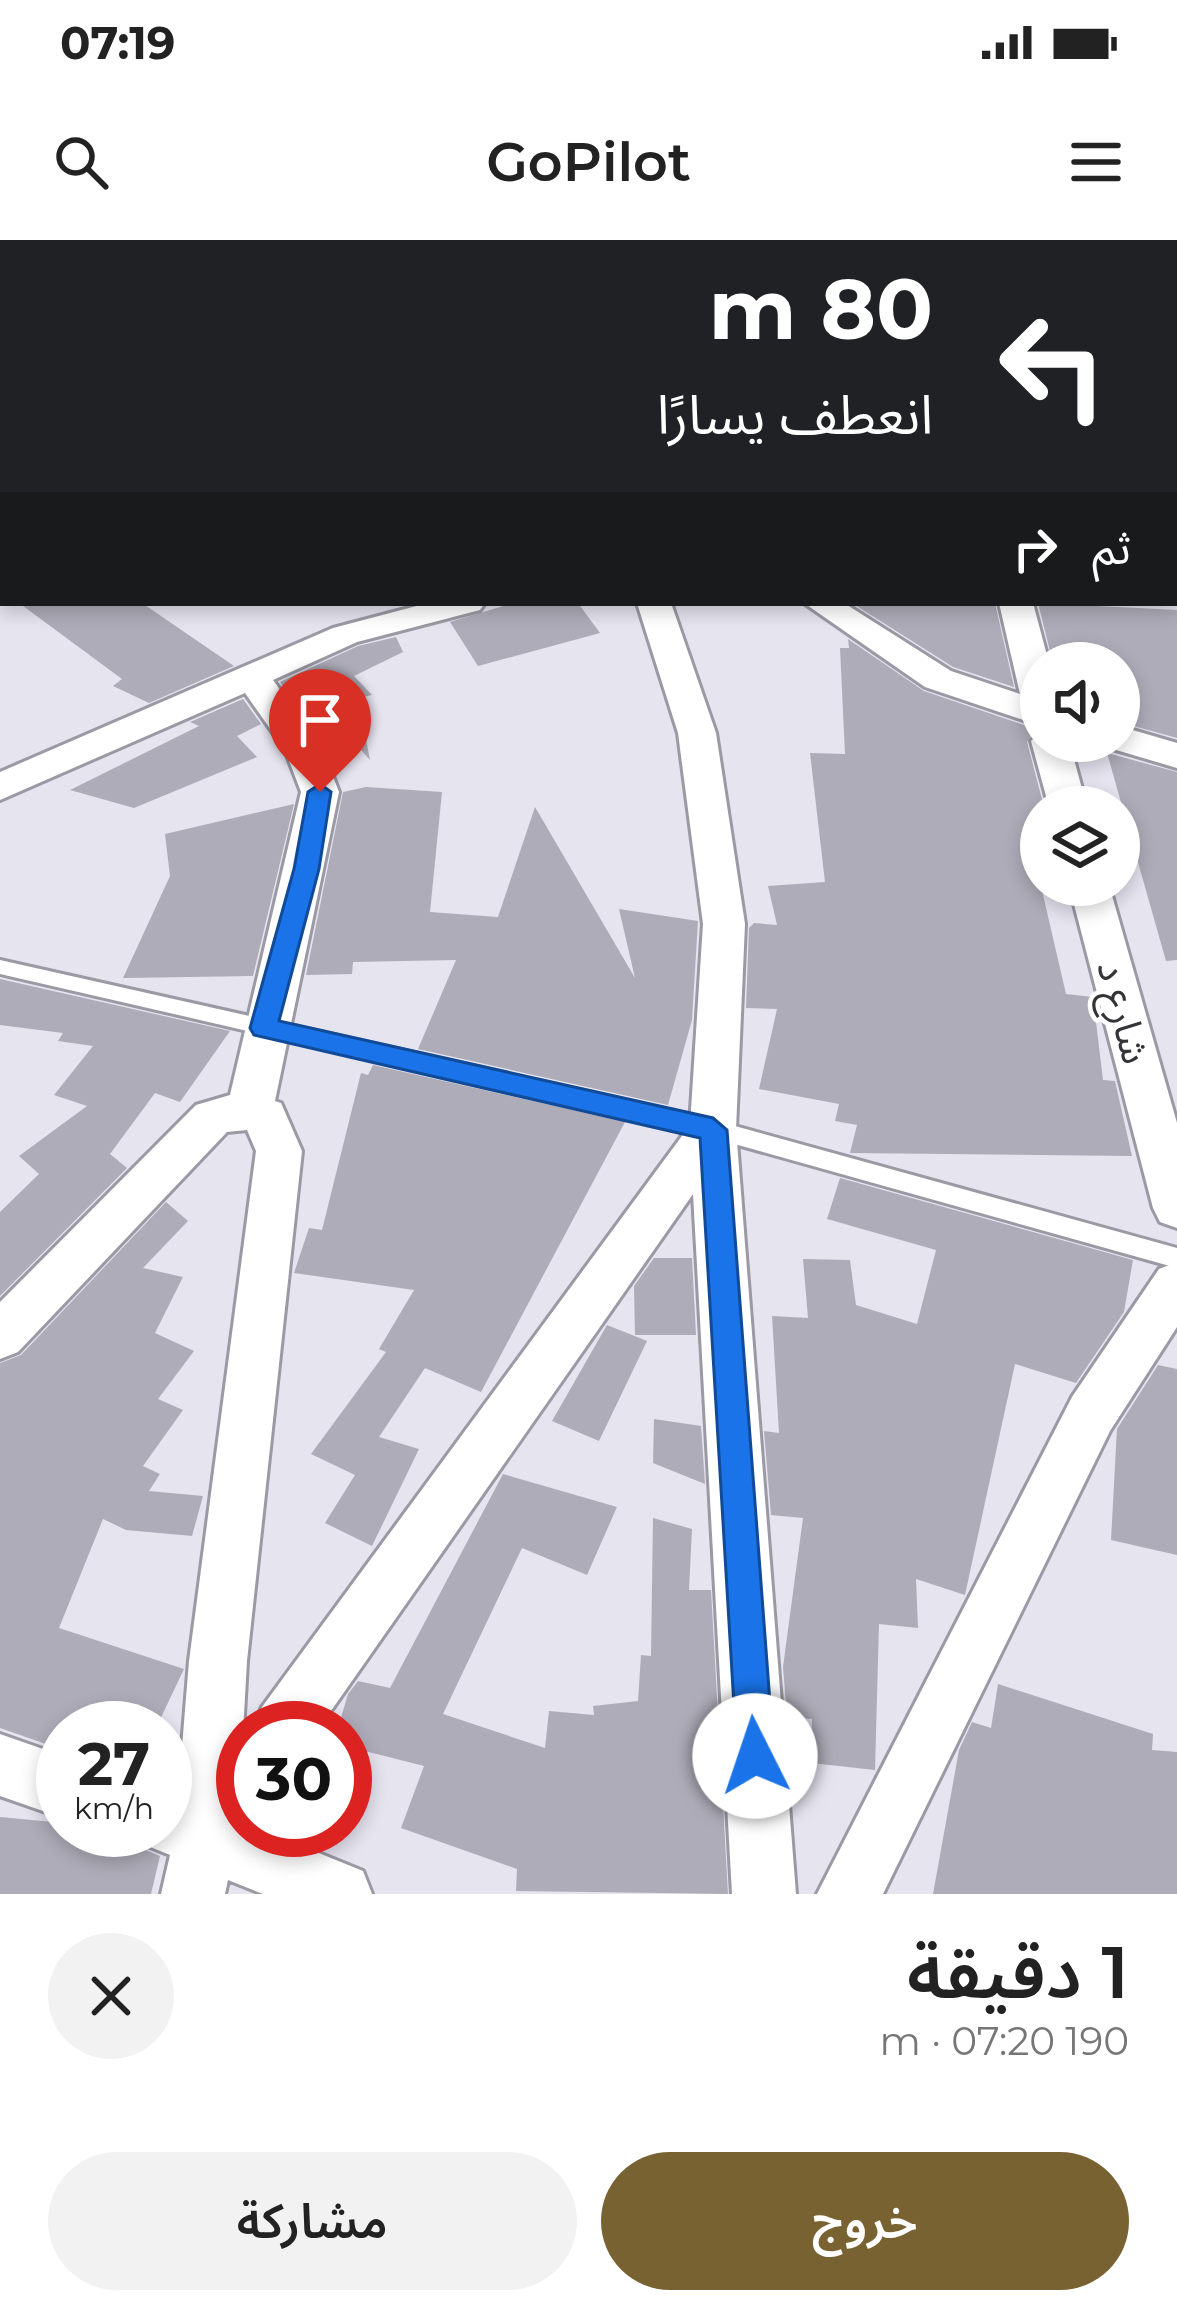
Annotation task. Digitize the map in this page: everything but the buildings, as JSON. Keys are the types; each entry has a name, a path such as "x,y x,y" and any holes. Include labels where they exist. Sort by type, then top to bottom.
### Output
{"street":[{"path":"0,787 345,635 456,606"},
{"path":"654,606 697,733 724,924 713,1130 764,1894"},
{"path":"826,606 938,679 1020,704"},
{"path":"1017,606 1025,642"},
{"path":"250,674 303,748 320,792 306,869 264,1028 250,1112"},
{"path":"1140,745 1177,756"},
{"name":"شارع د","path":"1096,906 1177,1208"},
{"path":"0,1336 212,1118 250,1112 265,1116 279,1151 218,1661 192,1826"},
{"path":"302,1701 713,1130"},
{"path":"850,1894 1091,1414 1177,1285"},
{"path":"0,1765 36,1778"},
{"path":"192,1846 216,1817"},
{"path":"192,1852 340,1894"}],"lane":[{"path":"0,967 713,1130 1177,1258"}],"route":[{"path":"320,792 306,869 264,1028 713,1130 755,1756"}]}
